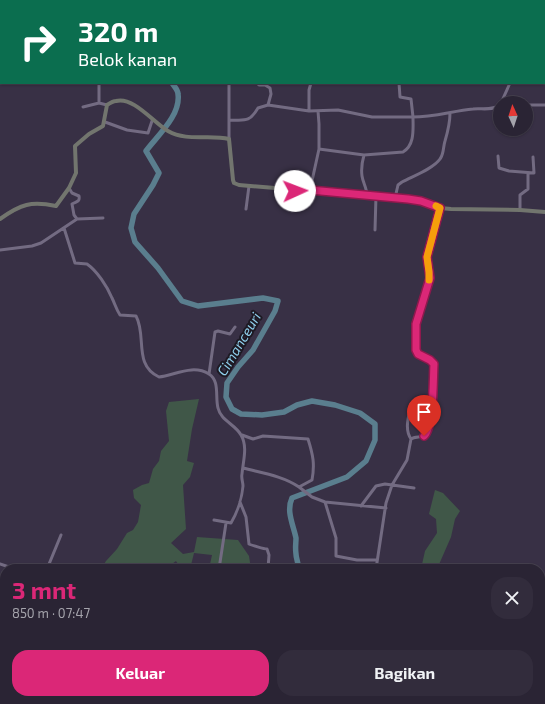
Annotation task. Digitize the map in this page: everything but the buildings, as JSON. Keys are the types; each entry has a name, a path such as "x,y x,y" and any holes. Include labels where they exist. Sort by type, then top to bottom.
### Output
{"street":[{"path":"99,84 99,103"},
{"path":"229,84 229,120 234,183 249,186 310,190 421,201 440,208 545,212"},
{"path":"258,84 265,85 270,88 271,94 268,105"},
{"path":"308,111 311,84"},
{"path":"319,149 364,155 403,152 408,150 412,142 412,99 400,97 399,84"},
{"path":"504,96 510,84"},
{"path":"83,107 99,103 107,104 116,100 126,101 134,105 152,121 169,132 182,136 230,139"},
{"path":"0,219 12,210 22,206 38,203 56,206 69,188 76,173 75,146 89,134 103,126 107,104"},
{"path":"229,120 246,120 252,117 258,108 268,105 308,111 338,110 372,116 413,117 472,109 493,109"},
{"path":"533,105 545,105"},
{"path":"310,190 319,149 318,111"},
{"path":"395,198 398,185 429,168 440,160 444,151 450,125 450,113"},
{"path":"104,122 127,130 148,133 152,121"},
{"path":"364,155 362,163 362,176 367,188 367,196"},
{"path":"498,156 499,168 534,174 533,157"},
{"path":"520,210 520,195 528,189 528,173"},
{"path":"289,200 294,189 294,180"},
{"path":"246,209 249,186"},
{"path":"69,188 72,193 79,196 80,199 78,202 72,204 74,215 77,218"},
{"path":"375,230 376,196"},
{"path":"411,439 415,436 424,436 426,434 432,407 434,364 430,360 418,354 416,350 416,324 430,278 427,257 440,208"},
{"path":"0,250 32,246 41,243 77,218 103,218"},
{"path":"64,228 75,264 87,264 98,275 109,291 115,309 120,315 136,316 139,321 141,331 142,358 148,368 159,377 191,370 202,371 209,374 215,380 217,403 220,414 242,435 253,439 263,436 308,439 314,468 312,480 299,487 270,474 243,468"},
{"path":"209,374 215,332 218,331 230,334 235,326"},
{"path":"377,564 386,508 392,485 407,460 411,439 408,433 408,423 411,404 432,407"},
{"path":"214,520 231,524 240,502 243,485 242,475 244,448 242,435"},
{"path":"361,506 376,486 384,484 414,488"},
{"path":"300,487 312,497 326,502 386,508"},
{"path":"240,502 246,517 249,544 258,546 262,549 267,549 268,564"},
{"path":"326,502 336,538 336,556 357,560 377,560"},
{"path":"220,564 226,523"},
{"path":"49,564 61,535"}],"green space":[{"path":"199,399 187,461 194,463 190,477 183,485 186,529 171,543 183,554 194,552 197,537 238,540 249,556 250,564 210,564 212,555 194,553 191,564 178,564 176,561 172,564 104,564 117,549 127,533 133,530 138,522 141,505 134,498 133,490 149,483 153,469 159,461 161,451 169,441 166,411 169,402"},
{"path":"435,490 443,493 460,511 455,519 451,537 439,564 422,564 425,551 437,533 436,519 429,514"}],"waterway":[{"name":"Cimanceuri","path":"173,84 178,93 176,110 168,124 146,151 159,173 134,214 131,228 135,242 158,268 182,301 198,306 263,298 278,301 275,311 253,350 238,367 227,383 226,397 232,409 241,414 262,415 284,412 297,405 312,401 335,405 360,413 375,424 375,440 366,461 347,477 292,498 290,503 290,513 296,538 296,558 298,564"}],"slow traffic":[{"path":"429,280 427,257 440,208 436,206"}],"route":[{"path":"295,191 310,190 421,201 440,208 427,257 430,278 416,324 416,350 418,354 430,360 434,364 432,407 426,434 424,436"}]}
